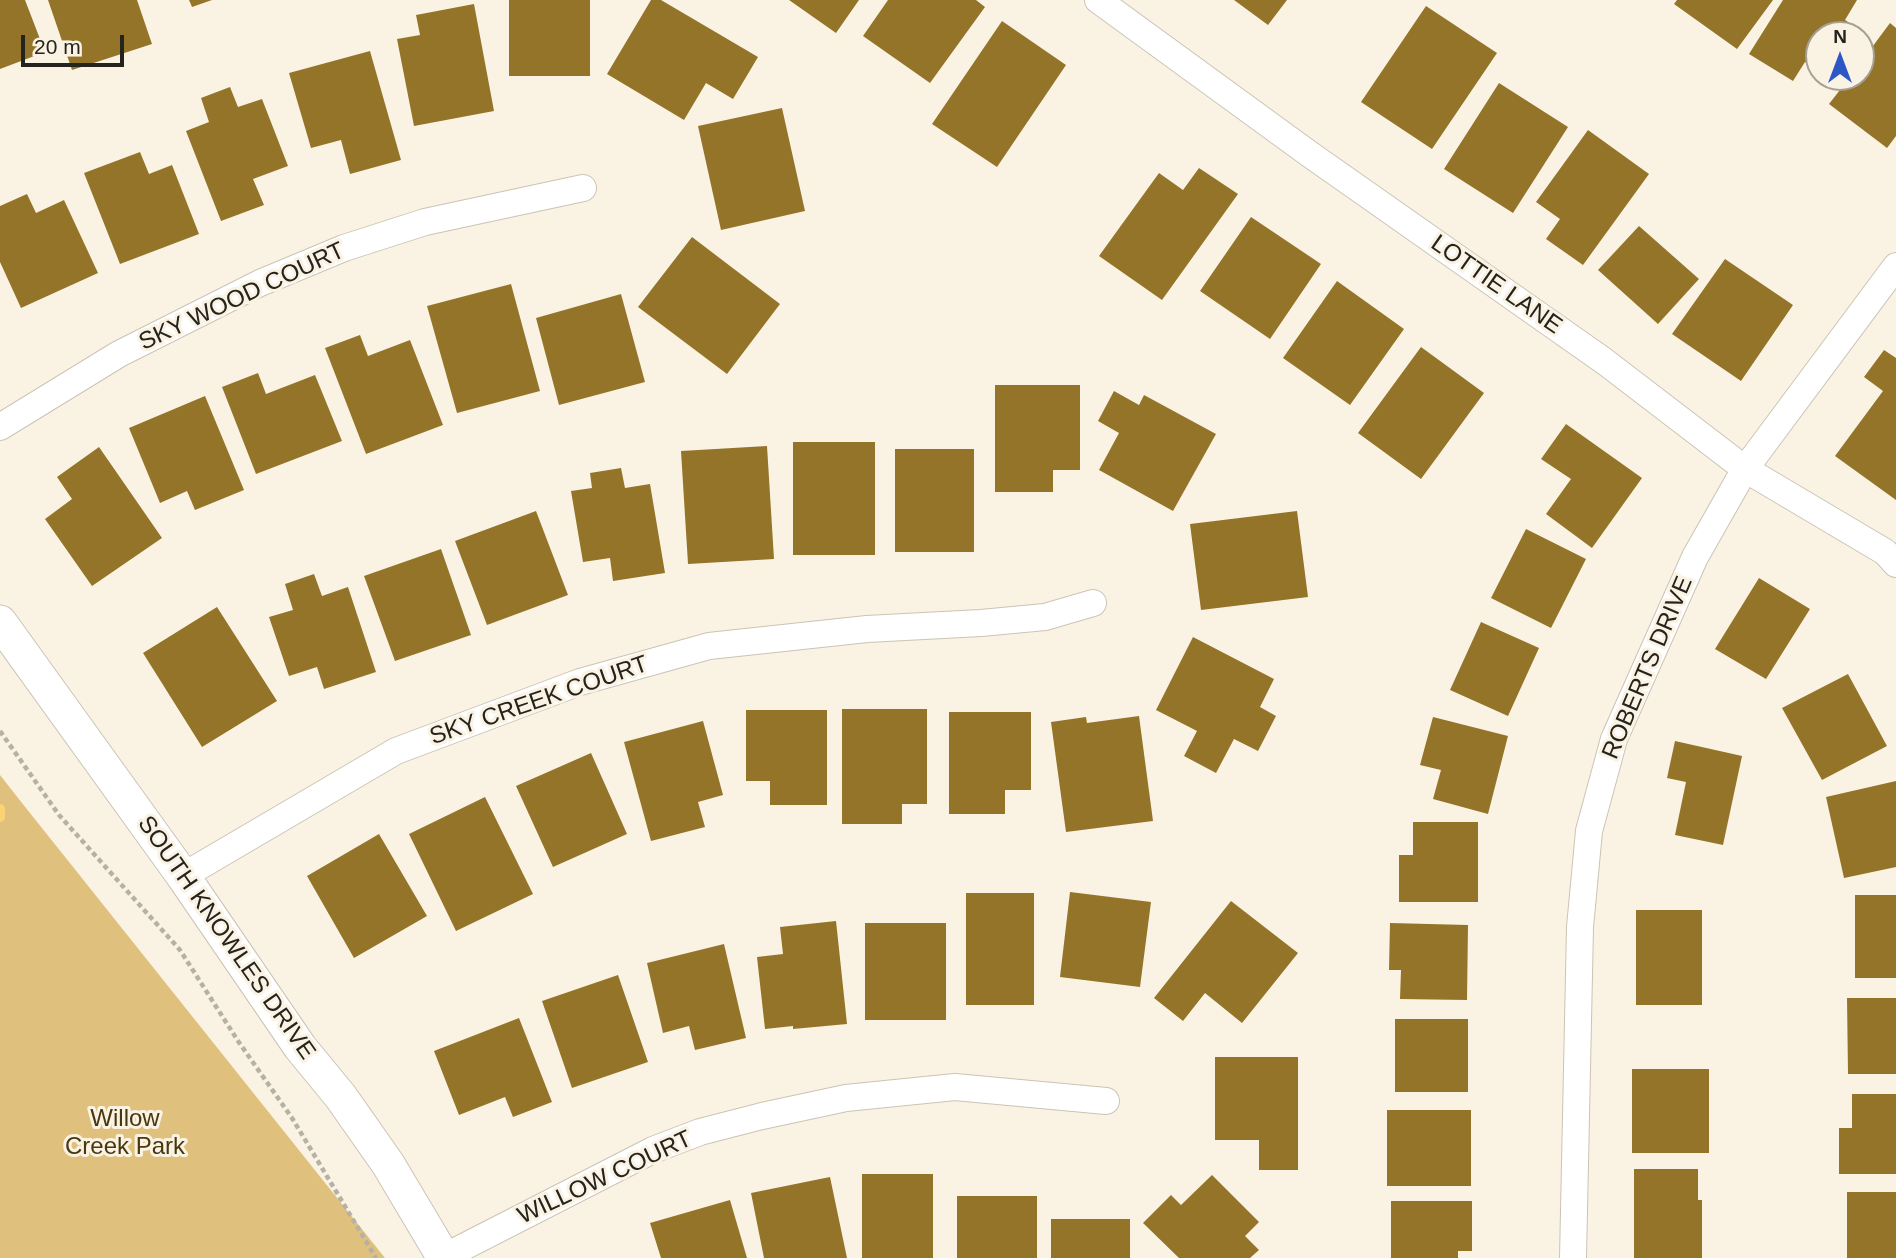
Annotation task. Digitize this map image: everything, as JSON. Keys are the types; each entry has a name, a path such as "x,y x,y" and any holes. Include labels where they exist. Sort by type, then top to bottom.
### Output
{"street":[{"name":"LOTTIE LANE","path":"1098,0 1308,153 1604,361 1745,469 1885,552 1896,564"},
{"name":"SKY WOOD COURT","path":"0,427 119,354 260,282 344,248 425,222 583,188"},
{"name":"ROBERTS DRIVE","path":"1573,1258 1580,928 1589,831 1614,739 1695,557 1745,469 1896,266"},
{"name":"SKY CREEK COURT","path":"183,876 396,751 580,682 709,646 867,629 1045,617 1093,603"},
{"name":"SOUTH KNOWLES DRIVE","path":"0,622 183,876 300,1047 341,1097 388,1164 444,1257"},
{"name":"WILLOW COURT","path":"444,1257 653,1150 700,1132 762,1116 846,1098 955,1087 1106,1101"}],"path":[{"path":"0,731 59,815 180,950 238,1041 292,1118 376,1258"}],"green space":[{"name":"Willow Creek Park","path":"0,775 22,803 385,1258 0,1258"}],"building":[{"path":"0,0 25,0 45,52 0,69"},
{"path":"48,0 137,0 152,44 72,70"},
{"path":"189,0 212,0 192,7"},
{"path":"509,0 590,0 590,76 509,76"},
{"path":"651,0 661,0 758,57 733,99 706,83 684,120 607,74"},
{"path":"789,0 859,0 836,33"},
{"path":"888,0 976,0 985,7 930,83 863,36"},
{"path":"1234,0 1287,0 1268,25"},
{"path":"1677,0 1773,0 1737,49 1674,4"},
{"path":"1783,0 1857,0 1847,21 1805,21 1805,62 1793,81 1749,54"},
{"path":"474,4 494,111 414,126 397,39 420,35 416,15"},
{"path":"1426,6 1497,53 1432,149 1361,102"},
{"path":"1002,21 1066,65 997,167 932,124"},
{"path":"1890,23 1896,28 1896,136 1887,148 1829,104 1839,91 1875,91 1875,43"},
{"path":"370,51 401,160 350,174 341,140 311,148 289,73"},
{"path":"1499,83 1568,127 1513,213 1444,169"},
{"path":"230,87 238,107 262,99 288,166 253,179 264,205 221,221 186,131 209,122 201,98"},
{"path":"782,108 805,211 721,230 698,126"},
{"path":"1588,130 1649,174 1583,265 1546,239 1560,219 1536,202"},
{"path":"140,152 149,174 172,165 199,234 120,264 84,173"},
{"path":"1199,168 1238,194 1162,300 1099,256 1159,173 1183,190"},
{"path":"27,194 36,213 64,200 98,273 21,308 0,262 0,206"},
{"path":"1251,217 1321,264 1270,339 1200,291"},
{"path":"1639,226 1699,279 1658,324 1598,270"},
{"path":"692,237 780,304 727,374 638,307"},
{"path":"1725,259 1793,305 1741,381 1672,334"},
{"path":"1337,281 1404,329 1350,405 1283,358"},
{"path":"511,284 540,391 457,413 427,306"},
{"path":"621,294 645,382 559,405 536,318"},
{"path":"360,335 368,356 410,340 443,425 366,454 325,348"},
{"path":"1421,347 1484,393 1421,479 1358,433"},
{"path":"1884,350 1896,358 1896,500 1835,456 1883,391 1864,377"},
{"path":"258,373 266,394 315,375 342,441 256,474 222,387"},
{"path":"995,385 1080,385 1080,470 1053,470 1053,492 995,492"},
{"path":"1114,391 1139,405 1144,395 1216,434 1173,511 1099,470 1119,433 1098,421"},
{"path":"205,396 244,490 195,510 187,491 160,503 129,428"},
{"path":"1566,424 1642,478 1592,548 1546,514 1571,479 1541,459"},
{"path":"793,442 875,442 875,555 793,555"},
{"path":"767,446 774,559 688,564 681,451"},
{"path":"99,447 162,538 92,586 45,519 72,499 57,477"},
{"path":"895,449 974,449 974,552 895,552"},
{"path":"621,468 625,488 650,484 665,573 613,581 610,558 583,562 571,491 592,488 590,473"},
{"path":"536,511 568,595 487,625 455,541"},
{"path":"1297,511 1308,597 1201,610 1190,524"},
{"path":"1526,529 1586,559 1551,628 1491,598"},
{"path":"441,549 471,635 395,661 364,576"},
{"path":"314,574 322,596 348,587 376,672 324,689 317,667 289,676 269,617 293,610 285,584"},
{"path":"1759,578 1810,609 1766,679 1715,649"},
{"path":"217,607 277,701 202,747 143,653"},
{"path":"1481,622 1539,648 1508,716 1450,690"},
{"path":"1193,637 1274,679 1260,707 1276,716 1258,751 1234,739 1216,773 1184,756 1197,731 1156,710"},
{"path":"1848,674 1887,746 1822,780 1782,708"},
{"path":"842,709 927,709 927,804 902,804 902,824 842,824"},
{"path":"746,710 827,710 827,805 770,805 770,781 746,781"},
{"path":"949,712 1031,712 1031,790 1005,790 1005,814 949,814"},
{"path":"1139,716 1153,821 1066,832 1051,722 1086,717 1087,723"},
{"path":"1433,717 1508,736 1488,814 1433,799 1441,770 1420,765"},
{"path":"703,721 723,795 698,802 705,827 651,841 624,742"},
{"path":"1675,741 1742,756 1723,845 1675,835 1686,782 1667,778"},
{"path":"591,753 627,834 553,867 516,786"},
{"path":"1896,781 1896,867 1844,878 1826,797"},
{"path":"485,797 533,894 456,931 409,834"},
{"path":"1413,822 1478,822 1478,902 1399,902 1399,855 1413,855"},
{"path":"379,834 427,916 354,958 307,876"},
{"path":"1070,892 1151,902 1140,987 1060,977"},
{"path":"966,893 1034,893 1034,1005 966,1005"},
{"path":"1855,895 1896,895 1896,978 1855,978"},
{"path":"1231,901 1298,953 1242,1023 1205,993 1183,1021 1154,998"},
{"path":"1636,910 1702,910 1702,1005 1636,1005"},
{"path":"836,921 847,1024 765,1029 757,957 783,954 780,927"},
{"path":"865,923 946,923 946,1020 865,1020"},
{"path":"1390,923 1468,925 1467,1000 1400,999 1401,970 1389,970"},
{"path":"724,944 746,1038 695,1050 689,1026 663,1033 647,963"},
{"path":"618,975 648,1062 572,1088 542,1001"},
{"path":"1847,998 1896,998 1896,1074 1848,1074"},
{"path":"519,1018 552,1102 513,1117 505,1097 459,1115 434,1051"},
{"path":"1395,1019 1468,1019 1468,1092 1395,1092"},
{"path":"1215,1057 1298,1057 1298,1170 1259,1170 1259,1140 1215,1140"},
{"path":"1632,1069 1709,1069 1709,1153 1632,1153"},
{"path":"1852,1094 1896,1094 1896,1174 1839,1174 1839,1128 1852,1128"},
{"path":"1387,1110 1471,1110 1471,1186 1387,1186"},
{"path":"1634,1169 1698,1169 1698,1200 1702,1200 1702,1258 1634,1258"},
{"path":"862,1174 933,1174 933,1258 862,1258"},
{"path":"1212,1175 1259,1222 1245,1236 1259,1250 1250,1258 1179,1258 1143,1223 1171,1195 1181,1205"},
{"path":"830,1177 847,1258 764,1258 751,1193"},
{"path":"1847,1192 1896,1192 1896,1258 1847,1258"},
{"path":"957,1196 1037,1196 1037,1258 957,1258"},
{"path":"730,1200 747,1258 661,1258 650,1223"},
{"path":"1391,1201 1472,1201 1472,1251 1458,1251 1458,1258 1391,1258"},
{"path":"1051,1219 1130,1219 1130,1258 1051,1258"}],"waterway":[{"path":"0,809 0,817"}]}
